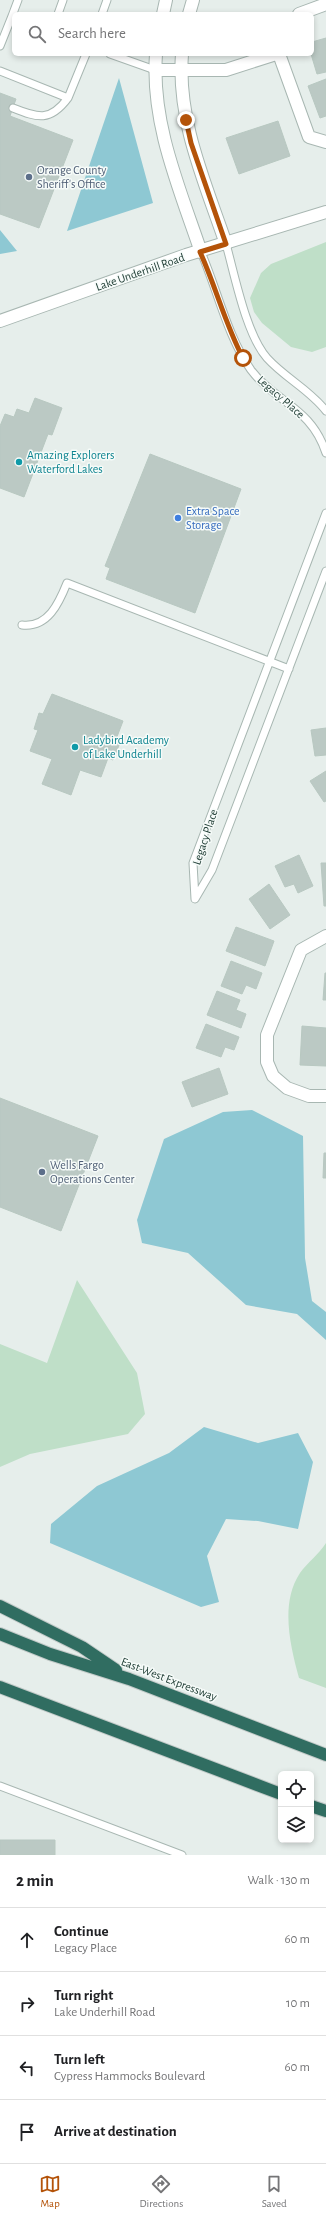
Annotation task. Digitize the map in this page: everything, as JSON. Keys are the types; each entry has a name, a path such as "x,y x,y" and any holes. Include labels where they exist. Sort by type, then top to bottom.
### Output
{"highway":[{"path":"0,1606 82,1647 129,1679"},
{"name":"East-West Expressway","path":"0,1634 50,1654 129,1679 326,1755"},
{"path":"0,1687 278,1793"},
{"path":"314,1807 326,1811"}],"street":[{"path":"163,12 166,0"},
{"path":"190,12 193,0"},
{"path":"304,12 326,4"},
{"path":"156,56 155,70 157,102 164,140 200,252"},
{"path":"182,56 181,71 183,104 190,137 226,244"},
{"path":"155,70 226,70 270,56"},
{"path":"280,56 309,137 326,142"},
{"name":"Lake Underhill Road","path":"0,321 186,255 200,252 326,212"},
{"path":"326,936 301,950 267,1035 267,1062 273,1076 287,1088 309,1096 326,1096"}],"lane":[{"path":"14,12 18,0"},
{"path":"59,12 63,0"},
{"path":"103,12 107,0"},
{"path":"0,46 12,19"},
{"path":"12,108 34,116 46,116 57,110 68,98 85,56"},
{"path":"116,56 155,70"},
{"path":"0,71 68,98"},
{"name":"Legacy Place","path":"226,244 246,315 258,346 274,365 311,395 326,411"},
{"name":"Legacy Place","path":"200,252 214,282 234,338 243,358 261,381 309,420 320,437 326,453"},
{"name":"Legacy Place","path":"326,513 194,863 195,899 212,870 326,571"},
{"path":"22,625 36,623 47,617 58,603 67,583 289,669"},
{"path":"0,1786 182,1855"}],"green space":[{"path":"326,242 326,347 312,352 291,347 262,323 254,312 250,298 261,273 271,264"},
{"path":"77,1280 137,1373 145,1414 128,1434 30,1454 0,1467 0,1344 47,1363"},
{"path":"326,1543 326,1688 299,1678 290,1638 289,1611 290,1597 300,1573"}],"water":[{"path":"119,78 153,203 67,231"},
{"path":"0,230 17,251 0,254"},
{"path":"252,1110 303,1136 305,1258 312,1301 326,1312 326,1340 297,1314 246,1305 188,1253 142,1243 137,1220 164,1139 223,1112"},
{"path":"204,1427 258,1443 298,1433 313,1462 298,1529 258,1521 226,1519 207,1556 219,1602 201,1607 50,1543 51,1524 97,1486 169,1453"}],"building":[{"path":"326,38 326,72 317,74 312,56 314,56 314,41"},
{"path":"326,79 326,116 320,118 308,86"},
{"name":"Orange County Sheriff's Office","path":"0,93 16,99 10,116 73,140 39,228 0,214"},
{"path":"278,121 290,156 239,174 226,138"},
{"name":"Amazing Explorers Waterford Lakes","path":"35,398 62,408 52,435 48,434 24,497 0,488 0,426 5,414 14,417 17,409 29,413"},
{"name":"Extra Space Storage","path":"150,454 241,489 195,613 106,579 110,568 105,566"},
{"name":"Ladybird Academy of Lake Underhill","path":"52,694 123,721 115,742 120,743 113,760 108,758 101,777 80,770 71,795 42,784 52,759 30,751 38,730 34,729 39,713 43,714"},
{"path":"326,728 326,755 315,756 311,730"},
{"path":"326,771 326,801 324,802 310,781"},
{"path":"299,855 313,886 298,893 294,884 285,887 275,866"},
{"path":"321,863 326,863 326,906 324,906"},
{"path":"269,884 290,915 270,929 249,899"},
{"path":"236,927 274,941 265,966 226,951"},
{"path":"231,961 262,973 256,989 246,985 242,994 221,986"},
{"path":"325,973 326,1000 323,1000"},
{"path":"217,991 240,1000 236,1010 246,1014 241,1028 207,1015"},
{"path":"206,1024 239,1037 234,1050 225,1047 221,1057 196,1048"},
{"path":"302,1026 326,1028 326,1066 300,1065"},
{"path":"219,1068 228,1094 192,1107 182,1082"},
{"name":"Wells Fargo Operations Center","path":"0,1098 98,1136 61,1231 0,1207"},
{"path":"324,1153 326,1153 326,1178 323,1178"},
{"path":"0,1840 55,1840 55,1855 0,1855"}],"place":[{"name":"Orange County Sheriff's Office","path":"29,177"},
{"name":"Amazing Explorers Waterford Lakes","path":"19,462"},
{"name":"Extra Space Storage","path":"178,518"},
{"name":"Ladybird Academy of Lake Underhill","path":"75,747"},
{"name":"Wells Fargo Operations Center","path":"42,1172"}],"route":[{"path":"186,120 191,143 226,244 200,252 214,282 234,338 243,358"}]}
